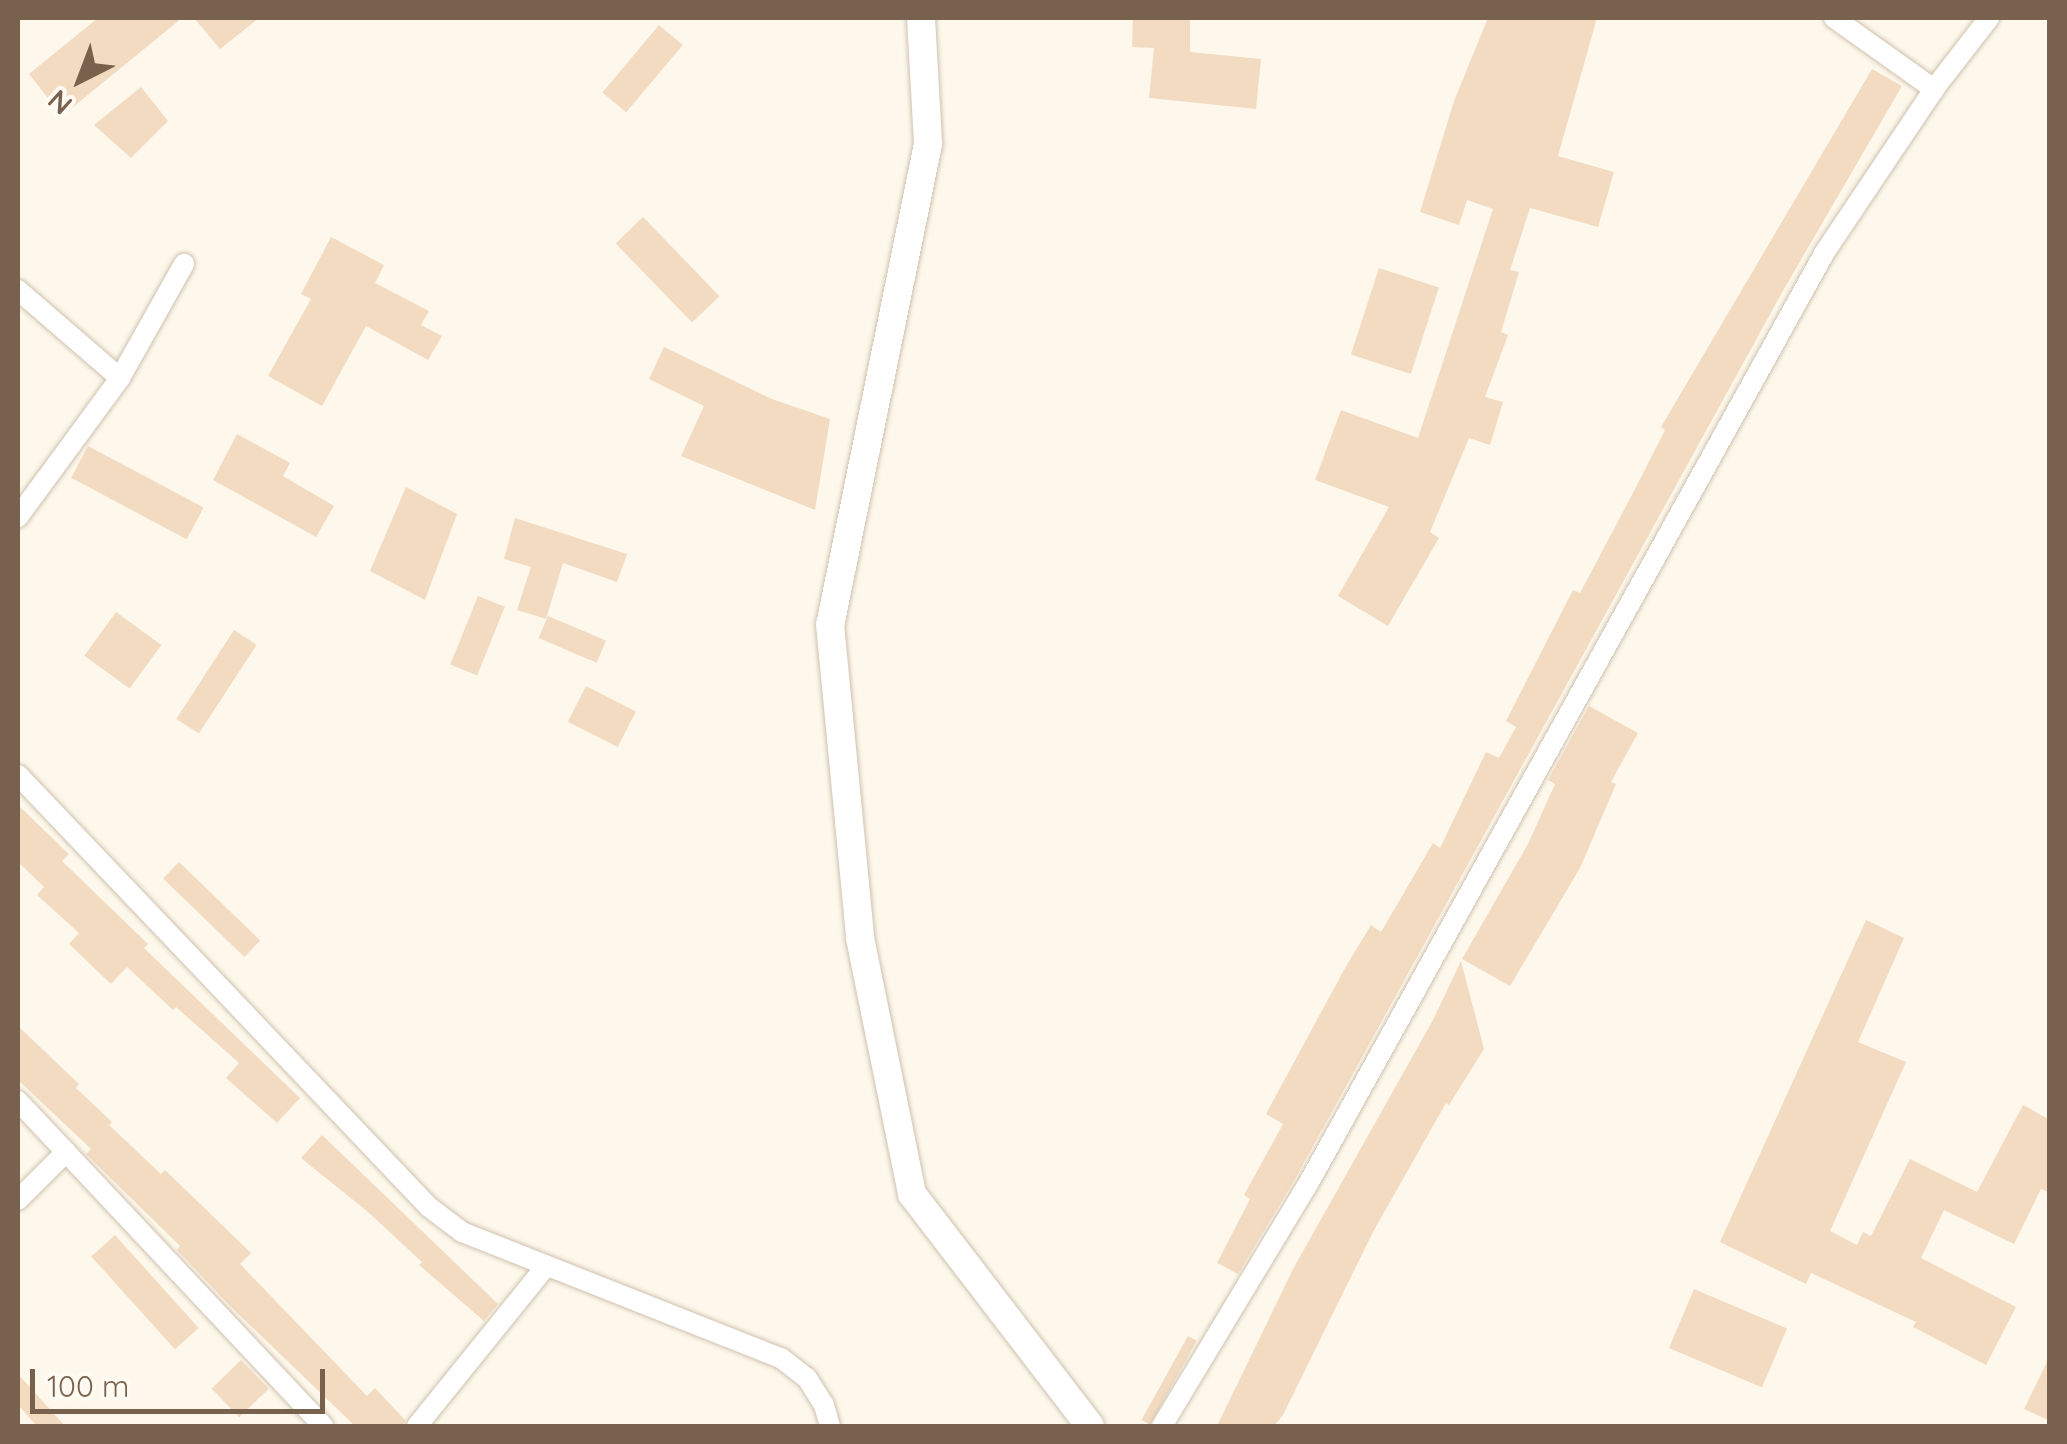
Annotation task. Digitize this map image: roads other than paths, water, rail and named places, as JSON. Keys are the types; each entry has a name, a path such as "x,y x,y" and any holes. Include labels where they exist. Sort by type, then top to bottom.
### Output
{"street":[{"path":"921,18 928,144 830,624 860,938 912,1194 1090,1426"},
{"path":"1834,18 1934,89"},
{"path":"1162,1426 1307,1186 1824,252 1934,89 1989,18"},
{"path":"18,517 120,378 184,264"},
{"path":"18,290 120,378"},
{"path":"18,775 429,1208 462,1232 781,1358 807,1378 824,1406 830,1426"},
{"path":"18,1101 323,1426"},
{"path":"18,1200 66,1152"},
{"path":"417,1426 546,1266"}]}
